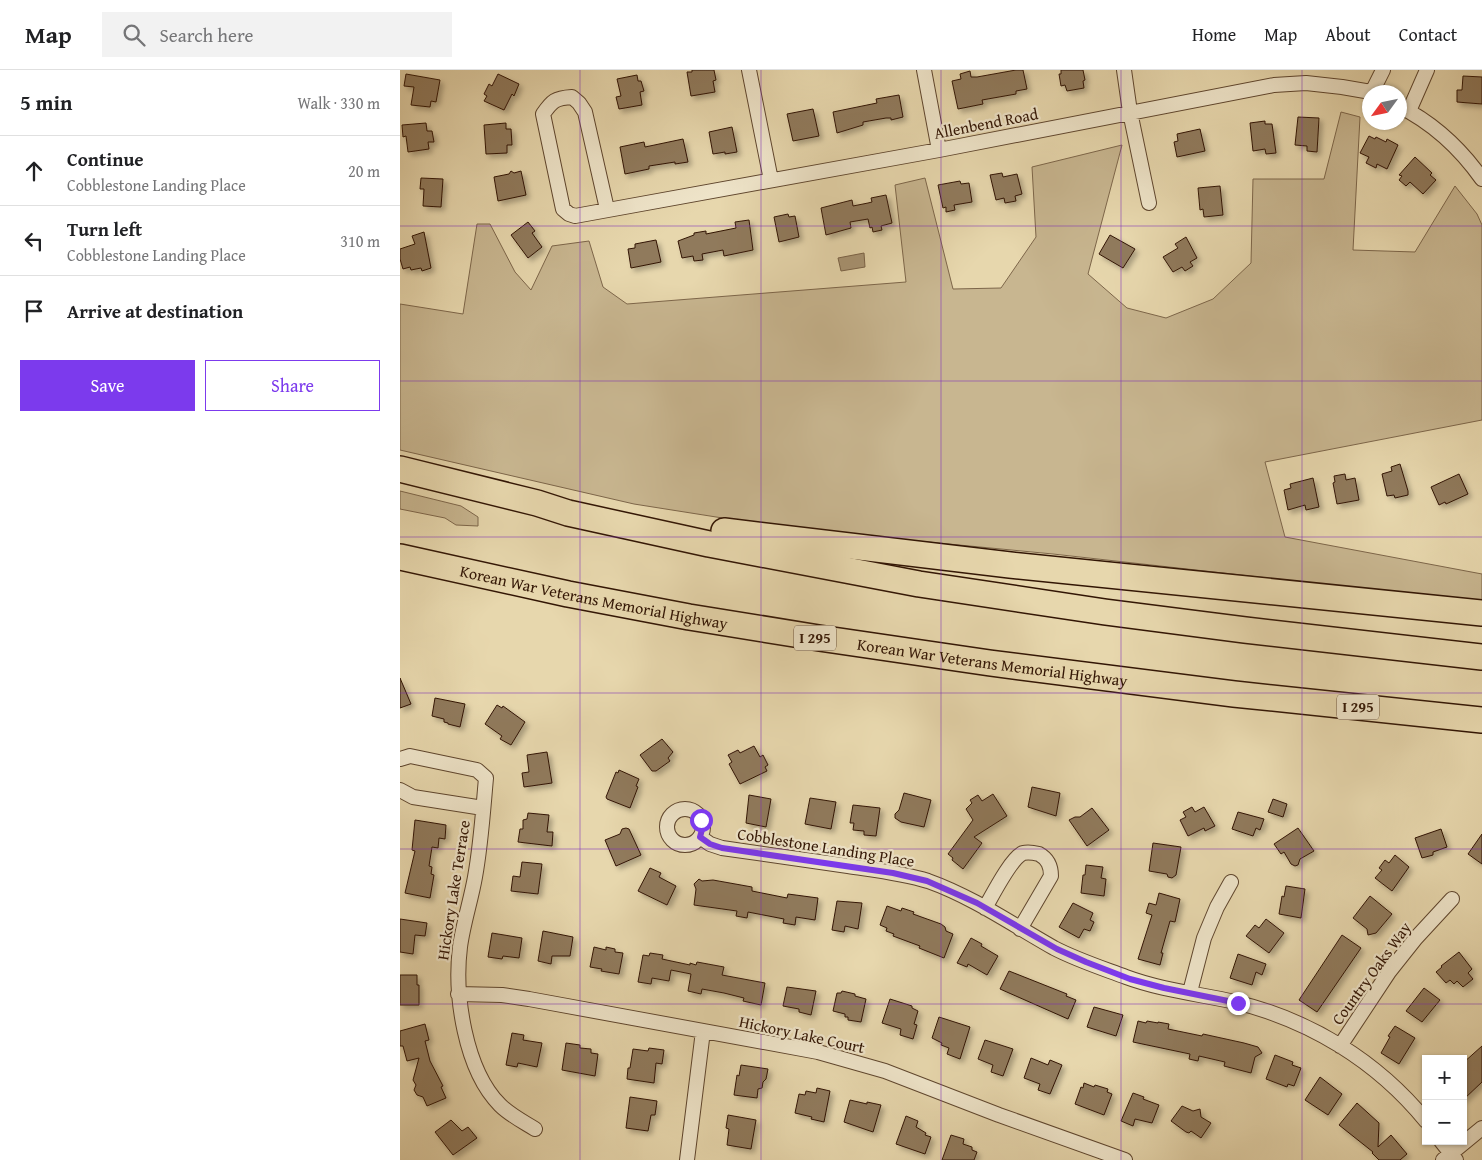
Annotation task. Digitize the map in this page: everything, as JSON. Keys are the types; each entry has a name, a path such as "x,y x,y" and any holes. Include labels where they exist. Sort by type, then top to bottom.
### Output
{"highway":[{"path":"400,469 537,503 568,513 709,544 929,585 1114,613 1482,657"},
{"path":"537,503 568,504 701,528 795,541 1482,613"},
{"name":"Korean War Veterans Memorial Highway","path":"400,557 568,594 689,617 819,638 990,663 1234,694 1482,720"}],"street":[{"path":"749,70 771,180"},
{"path":"924,70 939,150"},
{"path":"1124,70 1130,112 1149,203"},
{"name":"Allenbend Road","path":"1376,85 1383,70"},
{"path":"1407,103 1427,70"},
{"name":"Allenbend Road","path":"607,209 585,112 572,97 552,101 543,114 563,209 575,216 939,150 1274,85 1306,83 1362,90"},
{"path":"1407,110 1437,129 1454,144 1482,179"},
{"name":"Hickory Lake Terrace","path":"400,759 410,756 477,770 486,778 475,878 460,946 458,994 461,1018 477,1069 488,1089 499,1104 511,1115 535,1129"},
{"name":"Hickory Lake Terrace","path":"400,790 413,797 483,808"},
{"name":"Cobblestone Landing Place","path":"700,837 710,844 722,848 893,873 927,881 985,908 1057,949 1094,966 1130,979 1238,1003 1289,1019 1340,1046 1393,1084 1422,1117"},
{"path":"985,908 1014,860 1023,853 1036,853 1045,858 1051,867 1051,876 1020,929"},
{"path":"1190,992 1204,938 1217,907 1232,882"},
{"name":"Country Oaks Way","path":"1340,1046 1389,972 1416,938 1452,899"},
{"name":"Hickory Lake Court","path":"458,994 511,996 818,1052 868,1066 927,1086 999,1115 1125,1160"},
{"path":"687,1160 703,1031"},
{"path":"1443,1145 1450,1158 1482,1128"}],"shaded area":[{"path":"1341,112 1360,117 1353,250 1415,252 1455,186 1477,214 1482,225 1482,420 1265,462 1285,537 1482,574 1482,602 1053,554 792,529 634,504 400,450 400,304 463,314 477,224 490,224 515,272 531,290 552,246 589,241 603,287 627,304 906,282 895,185 925,178 953,289 1001,288 1036,237 1032,167 1122,145 1088,274 1127,308 1166,318 1213,299 1251,263 1253,179 1324,179"},
{"path":"864,253 865,267 841,271 838,258"},
{"path":"400,491 461,506 478,517 478,526 456,525 445,518 400,509"}],"building":[{"path":"692,70 714,70 716,80 713,81 715,92 691,96 687,72 692,72"},
{"path":"1023,70 1027,89 1016,91 1016,94 982,100 983,104 958,109 952,81 961,79 960,74 970,71 971,77 977,77"},
{"path":"1061,70 1083,70 1084,88 1067,91 1065,85 1061,86 1059,74 1061,74"},
{"path":"406,74 440,80 436,102 431,101 430,107 411,105 414,87 404,86"},
{"path":"498,74 519,84 514,96 512,94 504,110 484,101 487,96 484,94 489,84 492,86"},
{"path":"637,75 644,91 640,92 642,105 619,109 616,97 621,96 617,79"},
{"path":"1463,76 1482,77 1482,104 1457,102 1457,90 1462,90"},
{"path":"899,95 903,117 863,122 863,125 837,133 833,112 877,103 876,99"},
{"path":"813,109 819,136 793,141 787,114"},
{"path":"1298,117 1319,118 1317,152 1307,151 1307,146 1295,145"},
{"path":"1265,121 1265,124 1272,124 1276,153 1266,154 1265,149 1253,151 1250,123"},
{"path":"426,123 427,131 432,131 434,142 428,142 429,149 408,152 406,136 403,137 402,125"},
{"path":"506,123 506,129 511,129 512,145 507,145 507,153 486,154 484,125"},
{"path":"732,127 737,152 713,154 709,132"},
{"path":"1200,129 1205,151 1177,157 1174,142 1178,141 1177,134"},
{"path":"1369,136 1386,142 1387,139 1398,145 1387,169 1377,164 1376,168 1366,163 1369,157 1360,153"},
{"path":"683,139 688,162 649,166 649,169 625,174 620,147 644,142 645,147"},
{"path":"1415,157 1432,173 1430,175 1436,180 1423,194 1410,182 1406,186 1399,180 1402,176 1399,175"},
{"path":"511,171 514,173 521,171 526,195 498,201 494,177 509,174"},
{"path":"1002,173 1003,177 1017,174 1022,194 1015,196 1016,201 1005,203 1004,198 996,200 990,175"},
{"path":"421,178 443,179 441,207 423,206 424,189 420,189"},
{"path":"960,181 961,184 969,183 972,202 954,205 955,210 946,212 946,207 943,208 938,185"},
{"path":"1220,186 1223,215 1204,217 1203,209 1200,210 1198,188"},
{"path":"886,195 892,223 881,226 882,230 873,232 868,219 850,222 851,228 826,235 821,208 852,200 853,206 868,203 872,202 871,198"},
{"path":"788,214 789,217 795,216 799,237 779,242 774,217"},
{"path":"749,220 753,250 724,256 723,250 702,254 703,260 694,261 693,256 682,258 678,241 694,235 694,233 706,231 706,234 736,228 735,222"},
{"path":"528,222 535,231 532,233 542,247 528,258 511,235"},
{"path":"424,232 431,268 422,271 421,268 411,270 410,267 403,269 400,249 415,244 412,236"},
{"path":"1110,235 1135,249 1123,268 1099,254"},
{"path":"1186,237 1197,258 1190,262 1193,266 1185,271 1182,267 1173,272 1163,257 1178,248 1175,244"},
{"path":"656,240 661,262 631,268 628,249 635,248 635,244"},
{"path":"1400,464 1408,495 1395,498 1394,495 1387,496 1382,474 1392,471 1391,467"},
{"path":"1345,474 1346,480 1355,478 1359,500 1337,504 1333,483 1335,482 1334,476"},
{"path":"1459,474 1468,494 1446,504 1445,502 1439,505 1431,487"},
{"path":"1313,478 1319,507 1306,510 1305,505 1288,510 1284,490 1291,488 1290,484"},
{"path":"400,678 411,704 400,708"},
{"path":"435,698 465,704 460,727 444,722 444,719 432,716"},
{"path":"497,705 502,708 503,706 525,722 511,745 500,739 502,736 485,724"},
{"path":"662,739 673,752 668,758 670,761 656,771 652,771 640,755"},
{"path":"754,746 760,757 763,755 768,765 765,767 767,771 740,784 729,764 732,762 728,755 738,750 740,753"},
{"path":"547,752 552,783 524,787 522,773 529,772 527,755"},
{"path":"619,770 639,779 630,808 606,797 616,772 618,773"},
{"path":"1032,787 1060,793 1056,816 1028,807"},
{"path":"904,793 931,800 924,827 901,822 895,818"},
{"path":"993,794 1007,816 974,837 982,843 963,869 948,854 973,820 966,809 972,803 970,800 978,795 982,801"},
{"path":"749,795 771,799 766,827 746,823"},
{"path":"810,798 836,802 831,829 805,824"},
{"path":"1273,799 1287,804 1283,817 1268,812"},
{"path":"853,805 880,808 876,836 864,835 864,831 853,830 854,823 850,823"},
{"path":"1192,807 1195,812 1204,807 1215,826 1205,831 1204,828 1188,836 1180,820 1186,817 1183,812"},
{"path":"1092,808 1109,830 1087,846 1069,820 1080,817"},
{"path":"1238,812 1264,819 1260,830 1256,828 1253,836 1232,829"},
{"path":"528,813 549,815 547,832 553,832 552,846 518,842 520,829 523,829 523,820 527,819"},
{"path":"415,820 446,825 445,839 439,838 438,848 432,847 429,866 432,867 431,874 434,875 430,898 405,893 415,851 412,850"},
{"path":"1298,828 1314,851 1300,859 1298,865 1295,866 1291,864 1284,852 1281,854 1274,844"},
{"path":"622,829 629,829 641,855 616,866 605,840 620,834"},
{"path":"1441,829 1447,847 1433,852 1433,855 1422,858 1415,838"},
{"path":"1482,834 1482,864 1468,854"},
{"path":"1153,843 1181,847 1176,875 1172,878 1168,877 1167,874 1149,871"},
{"path":"1395,855 1409,867 1392,891 1375,878 1382,870 1379,868 1385,860 1389,863"},
{"path":"522,862 542,864 538,894 511,891 513,876 520,877"},
{"path":"1086,865 1103,867 1101,878 1106,879 1104,896 1081,893"},
{"path":"650,868 661,873 659,877 676,886 667,905 638,891"},
{"path":"699,879 702,881 713,880 752,887 752,891 787,898 788,894 818,898 815,920 796,917 795,925 783,923 784,919 748,912 747,918 736,916 737,911 694,905 696,889 694,884"},
{"path":"1286,886 1305,889 1301,918 1279,914"},
{"path":"1159,893 1180,899 1175,922 1170,921 1161,953 1163,953 1160,965 1138,959 1152,915 1146,913 1149,903 1156,905"},
{"path":"1370,896 1392,914 1376,933 1368,935 1367,929 1353,918"},
{"path":"837,901 862,903 858,929 845,926 844,932 832,930"},
{"path":"1073,903 1093,913 1090,920 1094,922 1090,931 1084,929 1079,938 1059,927"},
{"path":"887,906 901,911 902,908 914,912 913,914 941,924 945,927 946,931 953,934 944,958 919,948 920,946 893,936 894,934 886,931 887,928 880,925"},
{"path":"400,919 427,923 425,936 415,935 413,954 400,952"},
{"path":"1266,919 1284,933 1269,953 1246,936 1255,925 1259,928"},
{"path":"543,931 573,937 570,956 552,956 551,964 538,961"},
{"path":"492,933 522,938 519,958 503,956 502,959 488,957"},
{"path":"1342,935 1361,948 1317,1012 1299,1000"},
{"path":"971,938 998,956 987,975 968,964 967,967 957,963"},
{"path":"594,947 606,950 606,947 615,949 615,952 623,953 619,974 590,967"},
{"path":"1459,952 1472,969 1468,973 1473,979 1463,987 1457,981 1454,984 1450,980 1446,983 1436,972"},
{"path":"650,953 663,955 662,959 690,965 690,963 696,965 697,962 724,967 722,975 765,983 761,1005 743,1001 744,998 724,993 702,989 701,994 688,991 691,974 671,970 669,981 652,978 651,984 638,982 643,955 649,956"},
{"path":"1238,954 1266,964 1262,975 1256,972 1252,985 1230,978"},
{"path":"1009,971 1067,994 1066,996 1076,1000 1068,1019 1000,989"},
{"path":"400,975 417,975 419,1005 400,1005"},
{"path":"787,987 816,991 811,1015 799,1012 799,1009 783,1006"},
{"path":"1424,988 1440,1000 1422,1022 1406,1011"},
{"path":"842,991 866,999 861,1022 848,1020 845,1014 833,1011 837,993"},
{"path":"890,999 912,1006 912,1008 918,1011 914,1024 917,1025 913,1039 900,1035 901,1029 882,1023"},
{"path":"1094,1007 1123,1015 1116,1036 1087,1027"},
{"path":"939,1017 970,1027 960,1059 947,1054 949,1048 932,1038"},
{"path":"1138,1021 1169,1024 1168,1029 1244,1043 1258,1047 1262,1053 1255,1057 1251,1073 1224,1066 1225,1062 1199,1056 1198,1061 1189,1059 1190,1054 1133,1042"},
{"path":"425,1024 429,1040 425,1041 430,1061 443,1086 441,1087 446,1098 427,1106 423,1097 417,1095 414,1090 416,1085 413,1080 419,1058 407,1061 403,1046 400,1046 400,1031"},
{"path":"1395,1026 1415,1038 1399,1064 1381,1053 1390,1037 1388,1036"},
{"path":"512,1033 524,1035 523,1040 542,1043 537,1067 518,1063 517,1067 506,1065"},
{"path":"985,1040 1013,1049 1003,1076 991,1072 993,1065 978,1059"},
{"path":"566,1043 580,1045 580,1048 591,1049 591,1053 598,1054 595,1076 562,1070"},
{"path":"1482,1046 1482,1082 1467,1096 1467,1059"},
{"path":"649,1048 664,1050 662,1064 656,1063 654,1083 627,1079 633,1049 648,1051"},
{"path":"1275,1055 1293,1062 1292,1065 1301,1068 1294,1086 1288,1084 1287,1087 1266,1079"},
{"path":"1031,1058 1048,1065 1050,1060 1062,1065 1050,1094 1038,1090 1040,1084 1024,1078"},
{"path":"741,1065 768,1069 762,1088 758,1089 757,1098 734,1095 737,1075 739,1076"},
{"path":"1320,1077 1342,1094 1328,1115 1305,1100"},
{"path":"1084,1083 1108,1089 1107,1092 1112,1094 1104,1115 1075,1104"},
{"path":"817,1088 830,1091 824,1122 795,1113 799,1094 805,1095 806,1091 816,1093"},
{"path":"1133,1093 1159,1105 1152,1123 1135,1119 1133,1126 1121,1121"},
{"path":"630,1097 657,1101 655,1115 651,1115 648,1131 626,1128"},
{"path":"850,1100 881,1105 873,1132 844,1122"},
{"path":"1357,1103 1379,1123 1378,1147 1391,1135 1407,1154 1400,1160 1379,1160 1373,1152 1339,1125"},
{"path":"1182,1106 1193,1111 1200,1109 1201,1117 1211,1123 1201,1138 1191,1131 1189,1133 1186,1132 1171,1121"},
{"path":"728,1115 756,1120 751,1149 727,1145 729,1129 726,1128"},
{"path":"906,1116 918,1121 916,1127 926,1133 925,1135 931,1137 925,1154 896,1144"},
{"path":"451,1120 462,1131 468,1127 477,1138 453,1155 435,1132"},
{"path":"951,1135 964,1139 963,1144 972,1147 972,1150 977,1152 974,1160 942,1160"}],"route":[{"path":"701,820 703,826 700,837 710,844 722,848 893,873 927,881 977,903 1029,934 1086,962 1130,979 1238,1003"}]}
